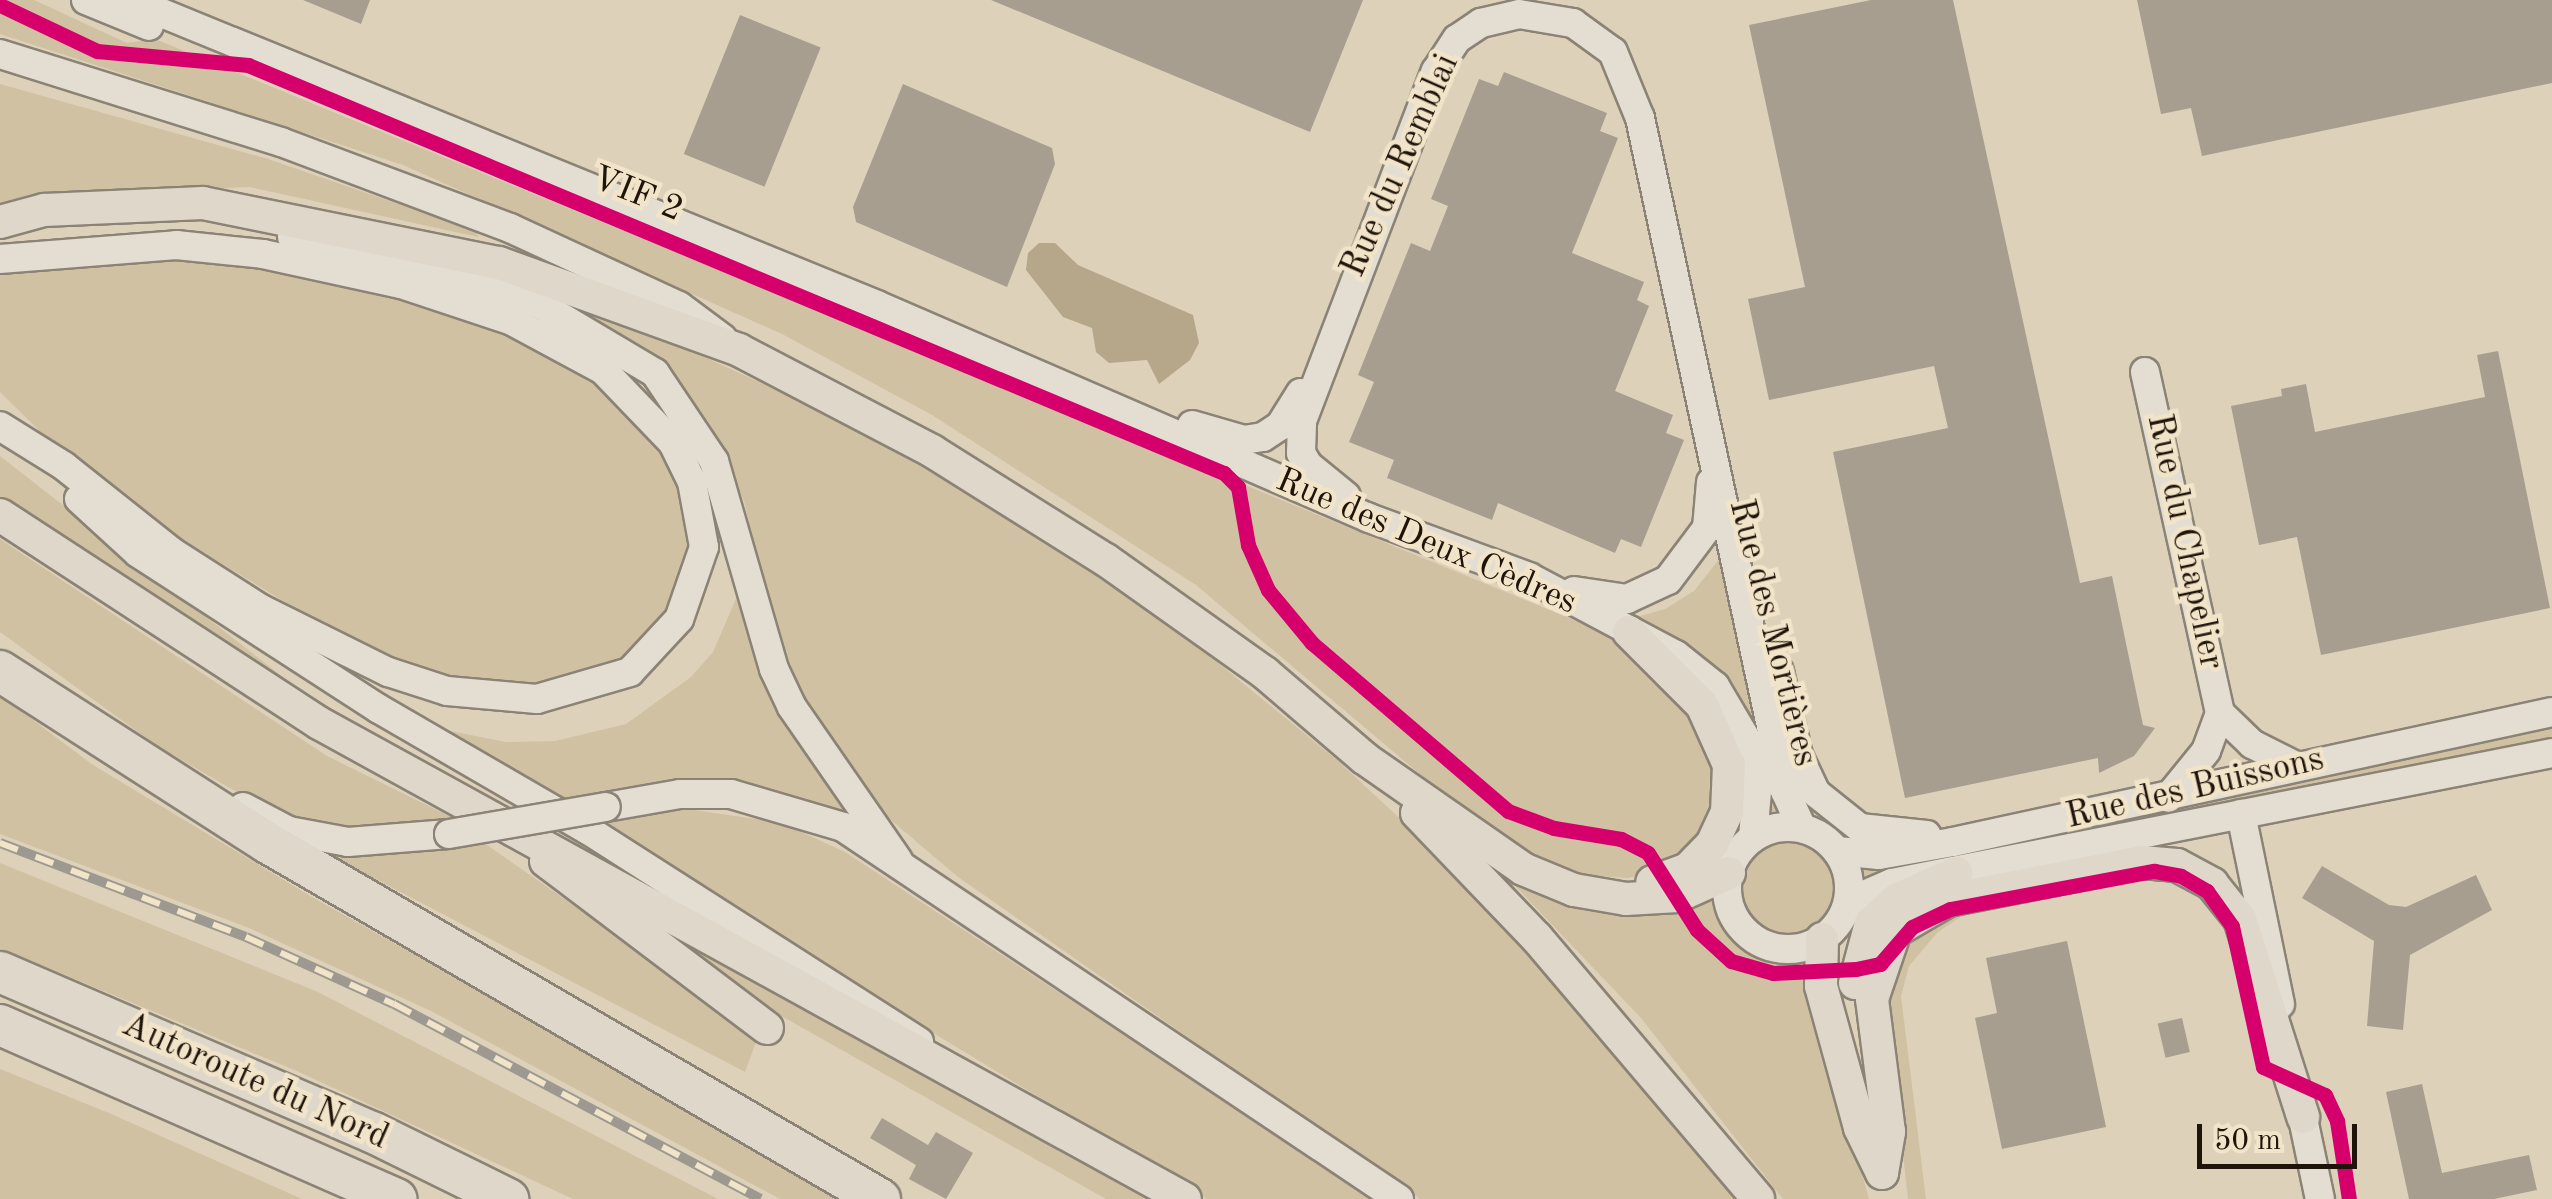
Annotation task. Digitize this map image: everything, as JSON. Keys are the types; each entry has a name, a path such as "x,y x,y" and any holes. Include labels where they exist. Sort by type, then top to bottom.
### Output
{"highway":[{"path":"0,672 268,842 880,1199"},
{"name":"Autoroute du Nord","path":"0,972 372,1132 508,1199"},
{"name":"Autoroute du Nord","path":"0,1024 397,1199"}],"main road":[{"path":"0,222 44,210 203,203 498,263 739,350 932,451 1106,560 1265,673 1364,758 1537,938 1758,1199"},
{"path":"0,515 320,722 1186,1199"},
{"path":"1574,890 1627,887 1688,869 1712,844 1727,812 1729,764 1715,724 1629,632"},
{"path":"1364,758 1523,869 1574,890 1626,898 1678,896 1729,873"},
{"path":"543,846 547,866 766,1028"},
{"path":"1885,1186 1889,1132 1872,999 1894,931 1948,900 2142,862 2176,865 2212,884 2240,919 2303,1117"},
{"path":"1885,1186 1853,997 1858,956 1872,923 1898,899 1956,873"},
{"path":"1822,938 1821,986 1860,1128 1885,1186"}],"street":[{"name":"Rue des Deux Cèdres","path":"86,0 159,30 257,50"},
{"name":"Rue des Deux Cèdres","path":"130,0 1128,413 1369,518 1529,577 1696,669 1744,725 1757,791 1753,838"},
{"name":"Rue du Remblai","path":"1369,518 1301,453 1302,421 1321,357 1436,71 1457,38 1481,23 1519,14"},
{"name":"Rue des Mortières","path":"1519,14 1573,23 1592,34 1612,52 1631,87 1785,791 1802,828"},
{"path":"0,54 281,142 510,228 679,306 739,350"},
{"path":"155,205 464,277 554,312 655,373 714,461 774,669 792,707 898,860"},
{"path":"0,259 159,245 263,254 401,284 510,320 603,370 673,443 692,482 704,547 679,619 630,672 537,699 446,691 388,672 261,608 172,552 64,466 0,427"},
{"name":"Rue du Remblai","path":"1128,413 1244,440 1263,436 1280,426 1321,357"},
{"name":"Rue du Chapelier","path":"2145,372 2220,713 2206,751 2168,798"},
{"name":"Rue des Mortières","path":"1696,377 1727,451 1798,755 1816,793 1860,828 1965,838"},
{"path":"0,427 138,553 379,708 588,830 898,1023 957,1074"},
{"path":"1529,577 1612,600 1648,593 1668,580 1708,528 1712,457"},
{"name":"Rue des Buissons","path":"1837,851 1878,855 2168,798 2296,766 2552,712"},
{"name":"Rue du Chapelier","path":"2220,713 2252,744 2296,766"},
{"name":"Rue des Buissons","path":"1848,902 1892,883 2552,752"},
{"path":"150,765 289,831 348,842 449,834 680,794 731,794 843,827 898,860 1399,1199"},
{"path":"2242,814 2320,1199"},
{"path":"1785,827 1802,828 1837,851 1846,867 1848,902 1822,938 1787,949 1753,938 1731,909 1729,873 1753,838 1785,827"}],"shaded area":[{"path":"0,0 34,0 127,43 155,39 1584,624 1623,646 1690,706 1720,768 1712,827 1667,868 1628,878 1581,875 1533,858 1466,813 1196,585 932,415 782,334 403,165 0,34"},
{"path":"0,84 268,159 477,231 478,237 249,187 90,194 0,209"},
{"path":"1039,243 1055,243 1078,265 1193,315 1199,343 1190,360 1159,384 1147,360 1109,363 1096,352 1092,328 1063,317 1026,270 1028,253"},
{"path":"179,254 335,278 504,330 634,408 666,448 683,485 689,563 675,606 617,666 524,692 453,685 361,648 163,528 61,452 0,392 0,269"},
{"path":"545,299 595,307 836,417 965,488 1151,608 1338,761 1495,907 1750,1199 1420,1199 958,877 878,809 811,711 771,621 744,501 701,411 611,331"},
{"path":"0,456 288,681 0,498"},
{"path":"0,539 327,756 457,820 348,832 254,802 156,745 0,632"},
{"path":"1724,553 1784,814 1766,816 1761,751 1740,698 1717,673 1634,618 1665,609 1694,591"},
{"path":"739,592 774,693 856,825 803,804 547,800 396,710 450,731 506,742 555,741 626,724 691,677 713,652"},
{"path":"0,695 93,765 312,897 849,1199 780,1199 431,1011 249,928 0,834"},
{"path":"2552,724 2552,739 1863,888 1858,862"},
{"path":"687,809 782,823 845,852 1374,1199 1207,1199 638,854 640,844 603,823"},
{"path":"1778,842 1796,842 1813,849 1826,862 1833,888 1826,914 1813,927 1796,934 1778,934 1761,927 1748,914 1741,897 1741,879 1748,862 1761,849"},
{"path":"484,843 759,1034 745,1072 324,852"},
{"path":"0,863 318,992 718,1199 573,1199 299,1072 0,948"},
{"path":"1500,870 1712,892 1720,923 1741,946 1778,963 1805,965 1869,1199 1783,1199 1641,1018"},
{"path":"592,886 1154,1199 1106,1199 769,1009"},
{"path":"1971,910 1938,932 1909,966 1901,996 1926,1199 1908,1199 1885,997 1894,961 1913,935 1933,917"},
{"path":"0,1069 109,1113 302,1199 0,1199"}],"building":[{"path":"303,0 370,0 361,24"},
{"path":"991,0 1363,0 1310,132"},
{"path":"1871,0 1953,0 2080,583 2112,576 2143,725 2155,728 2134,756 2099,773 2098,758 1905,798 1833,452 1948,428 1934,366 1769,400 1748,299 1805,287 1749,25"},
{"path":"2137,0 2552,0 2552,83 2202,156 2191,108 2161,114"},
{"path":"740,15 821,48 764,187 684,154"},
{"path":"1504,72 1607,113 1600,131 1618,138 1572,253 1644,282 1637,300 1649,306 1615,391 1673,415 1666,433 1684,440 1641,547 1621,539 1615,553 1498,503 1492,520 1387,478 1394,460 1349,442 1374,382 1358,375 1411,243 1430,251 1448,206 1431,199 1479,79 1498,86"},
{"path":"903,84 1052,148 1055,164 1007,287 856,222 853,207"},
{"path":"2498,351 2550,608 2321,655 2297,537 2259,545 2231,406 2282,396 2281,389 2306,384 2315,432 2485,397 2477,355"},
{"path":"2322,866 2389,905 2406,907 2476,875 2492,910 2410,955 2403,1030 2367,1026 2374,941 2302,898"},
{"path":"2067,941 2106,1127 2002,1149 1975,1018 1997,1013 1986,958"},
{"path":"2182,1018 2190,1052 2166,1058 2158,1024"},
{"path":"2422,1084 2442,1173 2529,1155 2537,1190 2494,1199 2409,1199 2386,1092"},
{"path":"882,1118 928,1145 936,1132 973,1153 946,1199 909,1179 916,1165 870,1138"}],"railway":[{"path":"0,843 246,937 394,1004 760,1199"}],"cycle path":[{"name":"VIF 2","path":"0,5 97,51 248,65 1224,473 1238,487 1248,545 1268,590 1312,643 1508,811 1554,828 1621,839 1648,853 1697,930 1731,961 1773,973 1856,969 1880,964 1912,927 1950,909 2154,871 2181,876 2207,891 2232,926 2263,1067 2325,1095 2337,1121 2349,1199"}]}
